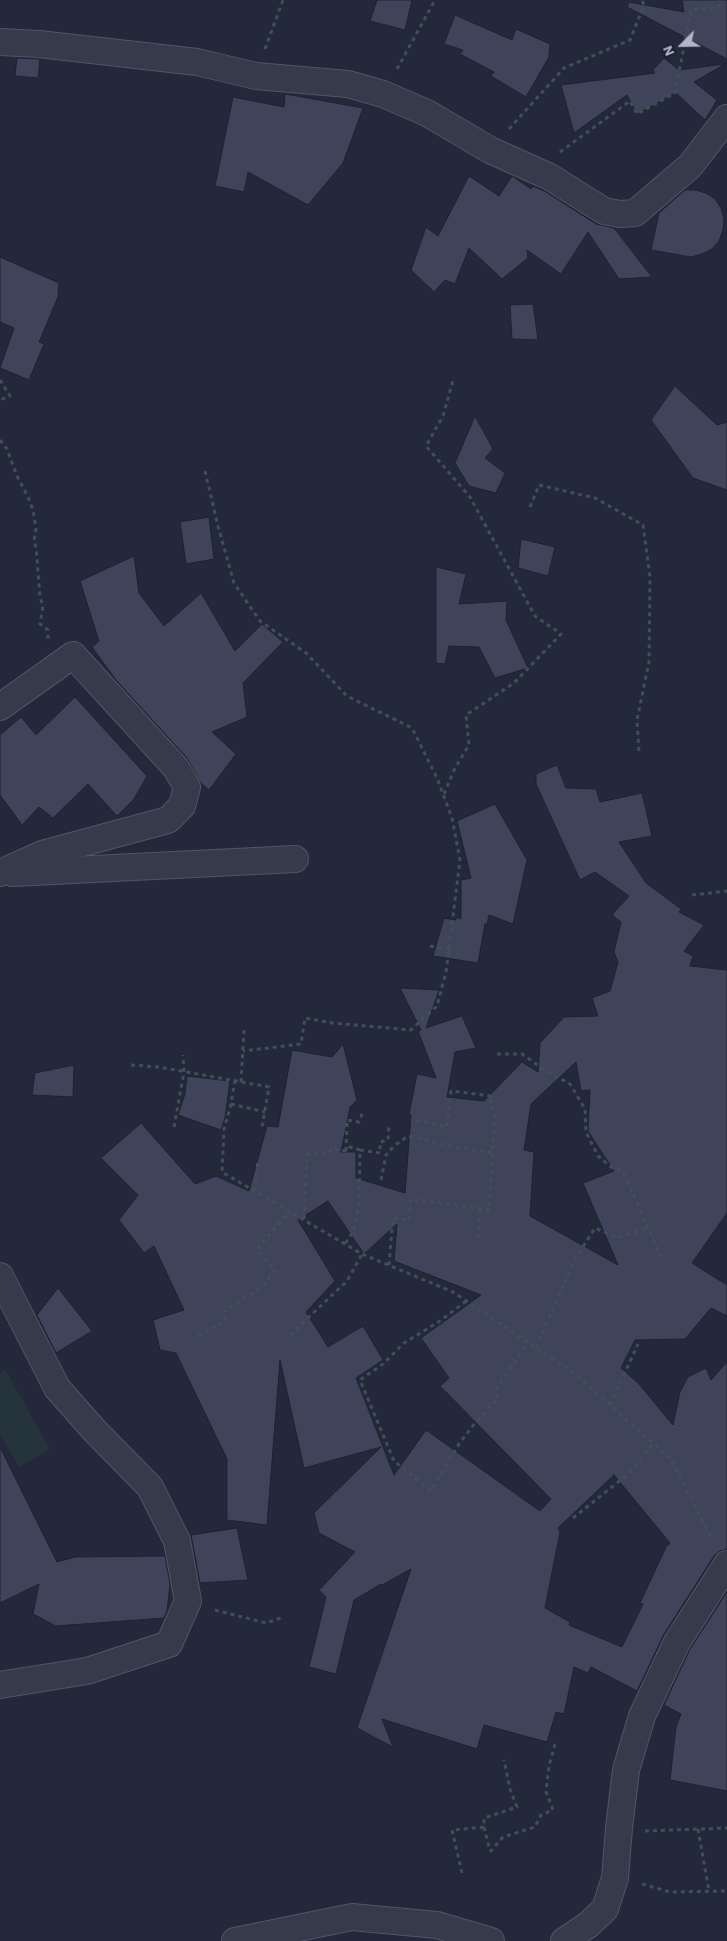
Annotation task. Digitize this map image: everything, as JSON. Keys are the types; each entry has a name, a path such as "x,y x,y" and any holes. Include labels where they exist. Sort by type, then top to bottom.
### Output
{"street":[{"path":"0,42 39,44 197,62 256,76 348,84 383,94 427,113 490,150 535,170 604,211 620,214 635,213 690,166 727,118"},
{"path":"0,707 73,655 176,768 187,788 182,806 168,820 42,854 0,873"},
{"path":"0,873 295,859"},
{"path":"0,1276 57,1388 94,1430 150,1487 177,1541 188,1601 169,1644 87,1671 0,1685"},
{"path":"564,1941 588,1926 605,1909 615,1878 626,1770 642,1716 677,1642 726,1565"},
{"path":"235,1941 352,1917 437,1925 491,1941"}],"path":[{"path":"256,76 283,0"},
{"path":"383,94 435,0"},
{"path":"490,150 564,68 630,40 644,5 642,0"},
{"path":"535,170 630,101 637,114 675,93 691,10 719,7 719,0"},
{"path":"443,795 455,768 469,746 466,715 514,683 561,634 535,616 470,497 426,446 443,416 454,377"},
{"path":"0,380 10,396 0,400"},
{"path":"0,440 7,449 17,476 34,510 36,529 34,541 40,597 43,606 40,624 48,630 48,645 73,655"},
{"path":"205,472 234,583 260,621 306,653 347,696 412,728 437,778 452,818 460,860 450,950 437,1006 411,1030 333,1023 305,1018 301,1044 243,1051"},
{"path":"530,507 538,485 595,498 643,525 650,577 649,662 637,720 639,753"},
{"path":"692,895 727,891"},
{"path":"430,946 450,950"},
{"path":"241,1082 244,1030"},
{"path":"497,1054 522,1054 546,1071 570,1084 585,1109 586,1132 598,1156 625,1176 660,1258"},
{"path":"174,1127 184,1072 183,1055"},
{"path":"131,1065 235,1080 269,1087 262,1127"},
{"path":"235,1080 232,1104 224,1129 222,1172 362,1254 453,1292 578,1376 670,1458 726,1565"},
{"path":"389,1265 393,1218 409,1220 411,1199 489,1210 495,1113 490,1107 492,1096 451,1091 447,1127 414,1120"},
{"path":"232,1104 264,1112"},
{"path":"346,1151 347,1120 359,1122 362,1114"},
{"path":"346,1151 350,1147 380,1153 380,1142 388,1140 390,1125"},
{"path":"381,1180 386,1155 394,1146 408,1136 492,1153"},
{"path":"304,1219 307,1154 329,1152 332,1148 346,1151"},
{"path":"345,1244 354,1230 359,1204 360,1150"},
{"path":"256,1191 258,1159"},
{"path":"478,1238 480,1208"},
{"path":"198,1336 226,1321 224,1312 264,1285 275,1270 257,1249 290,1211"},
{"path":"536,1348 575,1259 595,1228 618,1238 648,1228"},
{"path":"290,1335 347,1281 362,1254"},
{"path":"466,1301 440,1321 404,1343 384,1364 360,1380 394,1461 431,1491 459,1444 498,1398 496,1389 528,1342"},
{"path":"610,1405 638,1344"},
{"path":"573,1518 627,1476 653,1444"},
{"path":"188,1601 228,1614 266,1623 280,1618"},
{"path":"504,1760 510,1789 517,1807 484,1818 484,1827 490,1852 503,1837 535,1827 541,1815 553,1810 546,1792 556,1740"},
{"path":"462,1873 452,1830 484,1827"},
{"path":"619,1828 653,1832 727,1828"},
{"path":"698,1829 709,1891"},
{"path":"615,1878 670,1892 727,1891"}],"shaded area":[{"path":"5,1369 50,1449 19,1467 0,1434 0,1372"}],"building":[{"path":"377,0 412,0 405,30 370,21"},
{"path":"682,0 727,0 727,59 627,7 629,2 684,12"},
{"path":"455,15 512,40 516,29 550,44 549,57 526,97 491,76 494,72 460,54 463,50 444,44"},
{"path":"17,58 40,59 38,78 15,76"},
{"path":"664,58 679,70 725,64 694,82 717,100 705,120 676,93 637,114 627,95 574,133 561,85 655,73 653,70"},
{"path":"285,94 363,108 343,163 308,205 248,172 244,192 215,186 233,97 284,107"},
{"path":"469,176 499,196 512,176 531,189 533,186 546,192 596,224 614,228 652,277 619,279 588,232 561,274 527,250 528,258 502,279 469,248 455,284 445,280 434,292 411,270 426,227 438,236"},
{"path":"685,190 706,193 715,199 721,208 724,219 719,241 712,249 691,257 651,250 659,213"},
{"path":"0,257 59,283 58,297 39,342 44,344 29,380 0,368 14,328 0,322"},
{"path":"533,304 538,340 512,339 510,305"},
{"path":"675,386 717,425 727,422 727,490 693,478 651,420"},
{"path":"475,416 493,449 485,458 505,473 496,493 469,486 455,463"},
{"path":"209,517 214,559 186,564 180,522"},
{"path":"521,539 555,547 548,576 518,568"},
{"path":"134,556 139,593 164,626 201,593 235,651 262,624 283,642 243,683 247,717 212,732 236,754 209,790 200,782 187,758 116,680 92,647 99,641 80,581"},
{"path":"436,567 466,574 459,604 507,601 506,620 528,668 495,678 479,647 449,646 445,664 436,663"},
{"path":"75,697 147,776 134,799 117,816 88,784 53,818 39,807 22,825 0,795 0,735 21,717 36,735"},
{"path":"557,765 566,788 596,789 600,802 642,793 652,836 619,842 646,883 681,909 679,912 704,925 684,951 693,956 690,966 727,970 727,1213 692,1263 727,1285 727,1316 711,1308 685,1339 635,1340 621,1368 639,1384 673,1425 680,1392 688,1377 706,1368 711,1380 727,1362 727,1549 720,1551 714,1556 664,1634 637,1691 591,1667 588,1673 574,1667 564,1714 556,1712 547,1742 484,1725 477,1749 382,1719 393,1747 357,1728 411,1569 354,1600 336,1674 309,1667 326,1597 319,1590 355,1552 319,1533 314,1513 381,1447 304,1468 280,1360 267,1525 227,1520 227,1459 176,1353 160,1350 153,1320 184,1310 154,1246 144,1253 119,1220 138,1195 101,1158 141,1123 195,1184 216,1176 249,1191 267,1126 278,1127 292,1050 332,1057 343,1044 357,1100 350,1107 341,1152 356,1152 356,1178 405,1193 411,1115 409,1114 417,1074 436,1078 418,1031 421,1030 400,988 439,990 426,1028 462,1016 476,1048 455,1052 447,1097 484,1101 522,1062 538,1072 540,1043 564,1017 598,1016 592,998 610,991 618,962 614,952 621,922 612,915 629,896 595,872 580,880 536,784 536,774","holes":["576,1062 581,1091 590,1090 588,1131 614,1171 583,1183 618,1265 530,1216 534,1152 524,1150 531,1104","328,1201 364,1254 397,1224 394,1261 481,1295 421,1338 449,1378 440,1386 551,1499 540,1511 426,1430 394,1475 356,1378 383,1360 363,1326 328,1347 306,1312 335,1281 298,1220","614,1475 670,1543 666,1547 640,1603 643,1604 622,1647 569,1625 570,1622 545,1608 560,1532 558,1528"]},
{"path":"495,804 527,860 513,924 489,915 487,924 485,924 478,963 433,956 444,918 456,920 456,917 461,919 461,880 471,878 457,821"},
{"path":"74,1065 73,1097 32,1095 35,1073"},
{"path":"187,1076 230,1081 225,1118 221,1130 178,1115 185,1094"},
{"path":"58,1288 92,1331 56,1353 37,1315"},
{"path":"0,1447 57,1562 75,1557 165,1556 170,1584 167,1611 164,1618 56,1626 33,1614 39,1584 0,1603"},
{"path":"237,1528 248,1580 200,1583 191,1535"},
{"path":"727,1592 727,1791 670,1780 676,1727 681,1714 664,1705 690,1649"}]}
